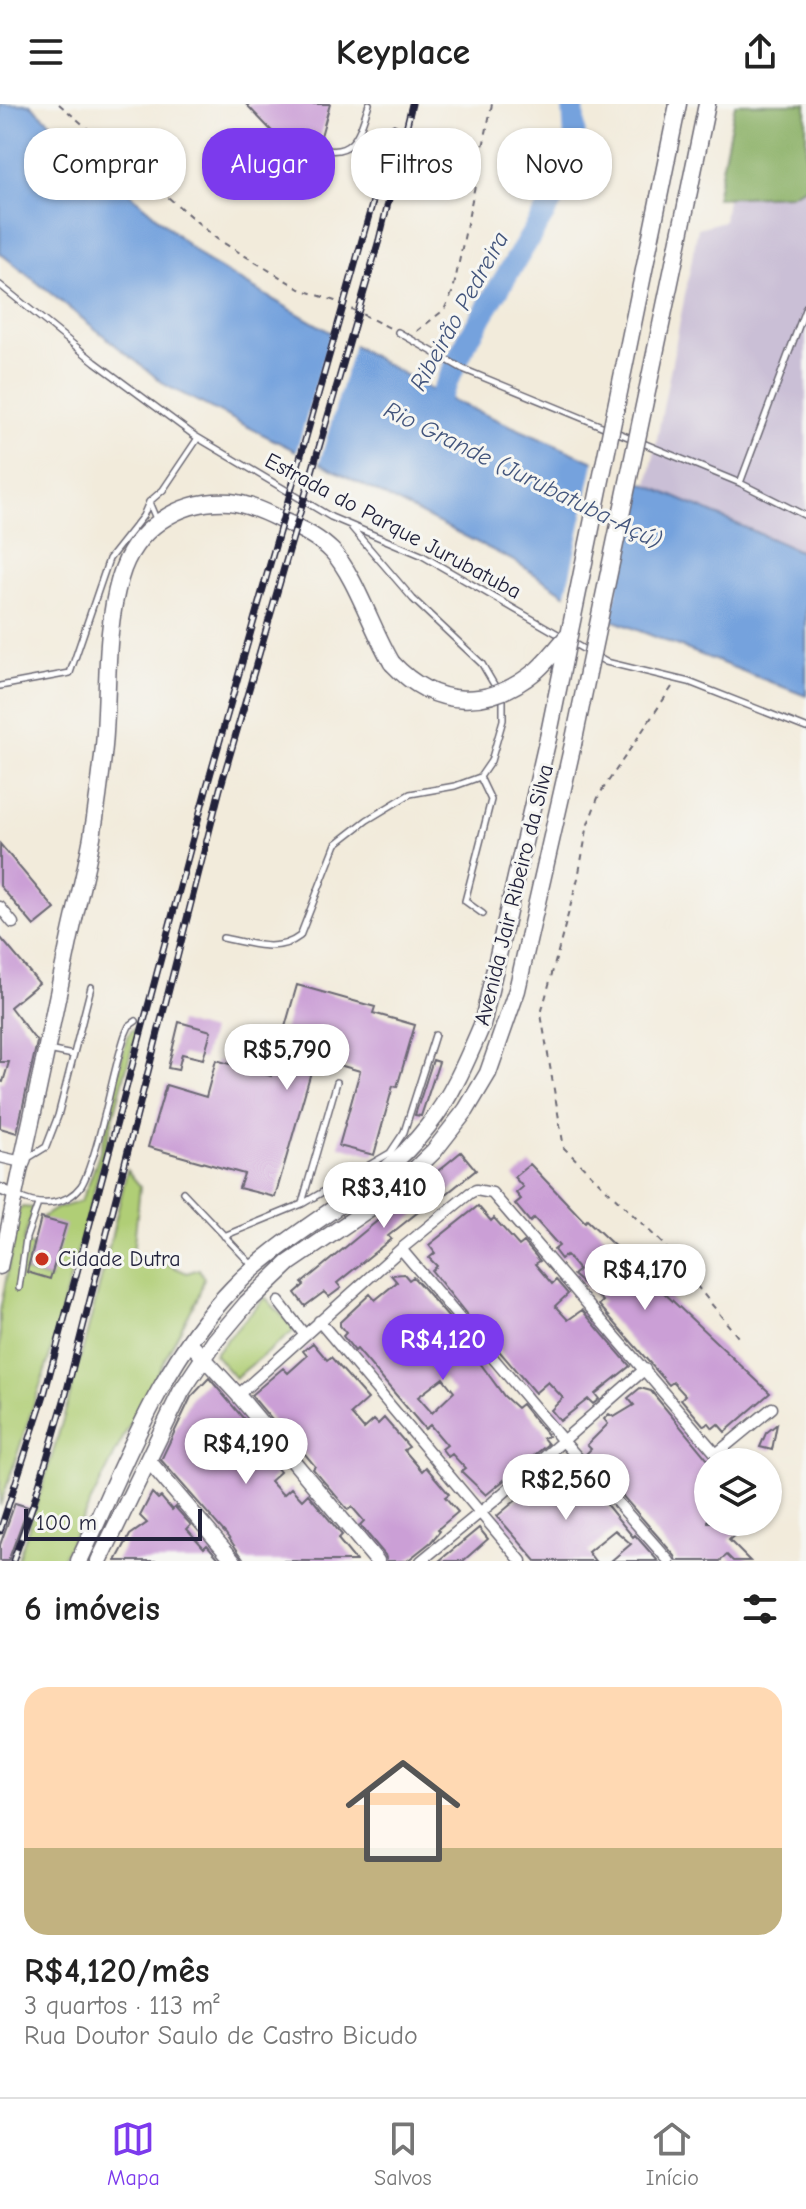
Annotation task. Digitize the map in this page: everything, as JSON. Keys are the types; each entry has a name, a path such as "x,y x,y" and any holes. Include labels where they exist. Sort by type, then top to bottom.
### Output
{"main road":[{"name":"Avenida Jair Ribeiro da Silva","path":"79,1561 144,1424 189,1342 232,1289 254,1268 355,1193 427,1129 466,1064 482,1025 548,738 678,104"},
{"name":"Avenida Jair Ribeiro da Silva","path":"99,1561 181,1392 204,1357 265,1285 289,1263 368,1212 434,1151 466,1110 488,1073 505,1027 535,918 707,104"},
{"path":"22,1162 92,837 104,746 112,616 119,579 128,555 140,537 157,522 206,503 231,502 252,507 296,526 335,554 392,663 420,688 444,697 471,700 496,695 539,668 568,636"},
{"path":"440,1110 446,1124 445,1135"},
{"path":"144,1424 142,1451 149,1461"}],"street":[{"path":"0,907 13,923"},
{"path":"0,1157 22,1162 7,1192 0,1267"},
{"path":"238,1395 401,1249 476,1190 492,1193 712,1448"},
{"path":"401,1249 669,1561"},
{"path":"279,1302 304,1334"},
{"path":"319,1321 521,1561"},
{"path":"189,1342 238,1395 377,1561"},
{"path":"421,1561 564,1442 645,1369"},
{"path":"730,1448 772,1408"},
{"path":"149,1461 234,1561"}],"lane":[{"path":"335,151 351,145 369,104"},
{"name":"Estrada do Parque Jurubatuba","path":"0,285 95,362 198,438 331,517 421,555 606,662 677,679 806,728"},
{"path":"740,483 806,307"},
{"path":"398,332 463,369 740,483 806,516"},
{"path":"0,686 70,673 109,559 143,516 149,502 163,490 198,438"},
{"path":"149,502 157,522"},
{"path":"223,938 277,947 289,944 300,936 336,844 367,820 410,794 455,786 480,777 497,745 503,720 503,700 482,664 413,599 349,525"},
{"path":"480,777 491,800 465,901 483,914"},
{"path":"22,1162 46,1147 58,1116 91,987"},
{"path":"7,1192 38,1204 62,1201 78,1190 85,1180 99,1136 125,1035 129,1026 136,1021"},
{"path":"224,1236 302,1204 390,1153 404,1132 435,1035"},
{"path":"47,1050 74,1055"},
{"path":"302,1204 337,1082"},
{"path":"183,1192 254,1268"},
{"path":"19,1288 26,1238 38,1204"}],"path":[{"path":"59,104 217,239 300,289 335,301 398,332 413,333 425,328 444,310 453,291 492,104"},
{"path":"677,679 599,795 588,824 578,878 541,1014 564,1148 664,1245 738,1337"}],"shaded area":[{"path":"806,104 806,554 648,485 698,228 724,221 739,108"}],"green space":[{"path":"735,104 806,104 806,187 790,195 716,198"},
{"path":"137,1029 48,1362 0,1506 0,1311 19,1211 22,1207 33,1208 23,1243 33,1246 25,1272 50,1279 41,1218 55,1209 80,1202 102,1144 127,1037"},
{"path":"127,1170 140,1186 132,1263 167,1264 187,1273 199,1269 204,1278 198,1297 61,1561 17,1561 78,1367"},
{"path":"265,1297 295,1330 235,1378 214,1354"}],"water":[{"name":"Rio Grande (Jurubatuba-Açú)","path":"0,104 30,104 57,128 24,128 24,200 138,200 206,261 440,395 806,554 806,696 594,613 516,562 167,386 0,253"}],"pier":[{"path":"332,328 355,341 318,468 295,456"},
{"path":"595,458 640,478 610,623 592,616 565,598"}],"building":[{"path":"246,104 330,104 323,128 269,128"},
{"path":"0,844 55,909 34,926 0,886"},
{"path":"0,937 39,983 10,1007 37,1042 17,1133 0,1128 0,1081 3,1082 9,1062 0,1062"},
{"path":"297,985 375,1007 373,1013 415,1025 397,1087 393,1086 374,1155 339,1146 360,1071 315,1058 275,1197 239,1188 244,1174 148,1147 166,1085 206,1097 216,1060 271,1076"},
{"path":"179,1022 211,1031 203,1059 182,1054 178,1070 168,1068"},
{"path":"433,1060 439,1062 421,1116 415,1115"},
{"path":"461,1152 476,1170 388,1236 391,1239 337,1283 341,1288 329,1297 324,1292 305,1306 295,1293 304,1285 302,1283"},
{"path":"530,1164 585,1222 587,1220 770,1393 725,1432 718,1424 713,1428 709,1423 704,1426 681,1399 685,1395 673,1382 669,1385 599,1305 603,1301 573,1275 579,1270 566,1255 561,1259 554,1250 559,1246 534,1218 530,1222 515,1204 521,1199 516,1193 523,1187 514,1177"},
{"path":"478,1206 491,1221 494,1218 519,1246 524,1242 540,1261 535,1264 552,1284 556,1280 568,1294 555,1306 568,1320 582,1310 630,1366 595,1394 599,1399 593,1404 588,1399 560,1421 551,1410 563,1398 548,1382 535,1393 489,1339 492,1336 484,1319 476,1326 432,1271 437,1266 429,1258 435,1253 429,1245"},
{"name":"Cidade Dutra","path":"41,1218 66,1225 50,1279 27,1272"},
{"path":"404,1274 409,1280 413,1277 479,1353 475,1356 504,1396 517,1408 522,1404 548,1436 543,1438 548,1444 486,1495 461,1471 465,1468 452,1454 448,1457 442,1449 447,1445 430,1425 425,1429 343,1336 346,1333 340,1322 370,1294 375,1300 397,1282 391,1275","holes":["443,1378 454,1392 432,1413 418,1397"]},
{"path":"313,1343 327,1360 331,1357 368,1399 351,1414 364,1429 374,1420 378,1424 384,1418 409,1447 404,1450 422,1471 426,1467 449,1494 445,1497 458,1512 438,1529 440,1531 431,1542 407,1561 387,1561 360,1525 364,1521 352,1507 348,1510 313,1469 315,1466 300,1448 297,1450 251,1395 283,1368 288,1373 307,1356 303,1351"},
{"path":"209,1378 277,1458 272,1462 280,1472 270,1481 283,1495 291,1488 302,1500 308,1494 342,1535 338,1539 356,1561 245,1561 226,1534 161,1460 191,1397"},
{"path":"640,1388 651,1391 698,1448 694,1448 694,1536 734,1536 729,1540 750,1561 733,1561 727,1555 720,1561 677,1561 620,1493 625,1489 611,1473 606,1477 586,1454 591,1449 587,1445 608,1424 604,1419 609,1414 614,1417 634,1405 628,1398"},
{"path":"777,1424 772,1448 760,1447 766,1433"},
{"path":"568,1463 579,1476 570,1482 586,1500 596,1492 633,1537 635,1535 658,1561 611,1561 631,1544 615,1530 588,1552 595,1561 536,1561 497,1516 559,1464 562,1468"},
{"path":"152,1493 158,1499 161,1497 172,1510 175,1507 191,1525 187,1529 221,1561 116,1561 130,1535 147,1523 140,1516"},
{"path":"15,1503 28,1507 8,1561 0,1561 0,1545"},
{"path":"479,1528 488,1539 463,1561 439,1561"}],"waterway":[{"name":"Ribeirão Pedreira","path":"428,421 468,339 572,168 575,142 573,104"}],"railway":[{"path":"13,1561 66,1394 220,789 379,240 412,104"},
{"path":"0,1531 44,1395 207,786 394,127"}],"place":[{"name":"Cidade Dutra","path":"42,1259"}]}
